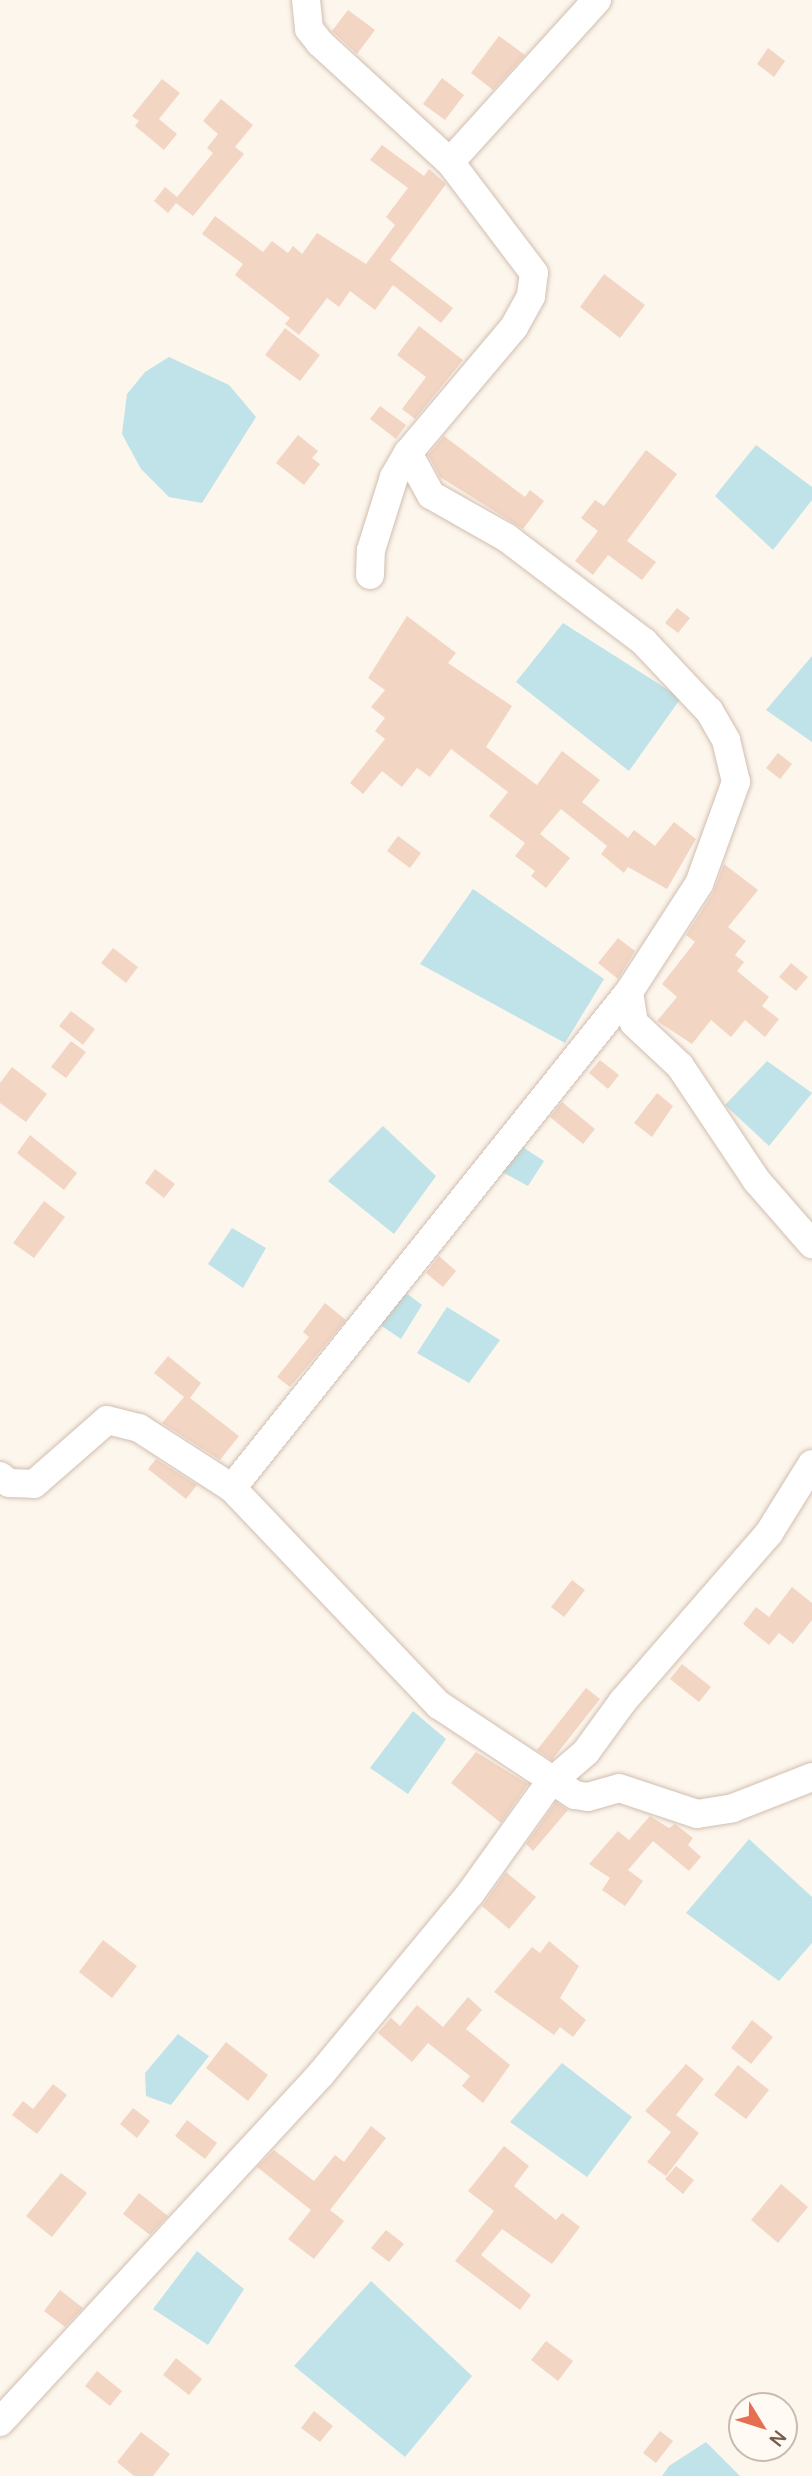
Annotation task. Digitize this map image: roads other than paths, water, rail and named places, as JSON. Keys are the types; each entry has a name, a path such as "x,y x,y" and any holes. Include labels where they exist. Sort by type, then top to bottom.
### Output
{"street":[{"path":"306,0 309,29 320,43 450,162 534,273 531,296 507,336 408,453 394,477 371,550 370,575"},
{"path":"450,162 597,0"},
{"path":"232,1488 629,992 699,884 718,839 736,782 726,740 709,712 644,642 507,538 431,495 408,453"},
{"path":"629,992 634,1023 680,1066 757,1181 812,1244"},
{"path":"0,1476 9,1483 34,1484 107,1420 139,1428 232,1488 439,1705 575,1795 588,1797 619,1788 697,1814 733,1808 812,1777"},
{"path":"0,2422 321,2074 470,1894 506,1838 554,1782 586,1752 623,1701 769,1533 812,1464"}],"water":[{"path":"169,357 229,385 256,417 202,503 169,497 141,469 122,434 127,394 145,372"},
{"path":"756,445 812,487 812,500 773,550 715,496"},
{"path":"563,623 681,698 629,771 516,682"},
{"path":"812,656 812,742 766,710"},
{"path":"473,889 604,979 565,1043 420,964"},
{"path":"767,1061 812,1093 769,1146 725,1105"},
{"path":"383,1126 436,1176 394,1234 328,1181"},
{"path":"515,1142 544,1161 528,1186 495,1168"},
{"path":"232,1228 266,1248 243,1288 208,1264"},
{"path":"397,1286 422,1305 401,1339 373,1320"},
{"path":"447,1307 500,1340 469,1383 417,1353"},
{"path":"413,1711 446,1739 408,1794 370,1768"},
{"path":"749,1839 812,1897 812,1943 779,1981 686,1913"},
{"path":"178,2034 209,2056 171,2105 146,2096 145,2073"},
{"path":"562,2063 632,2117 587,2177 510,2122"},
{"path":"197,2251 244,2289 208,2345 153,2309"},
{"path":"371,2281 472,2376 405,2457 294,2366"},
{"path":"706,2442 740,2476 662,2476 669,2466"}]}
